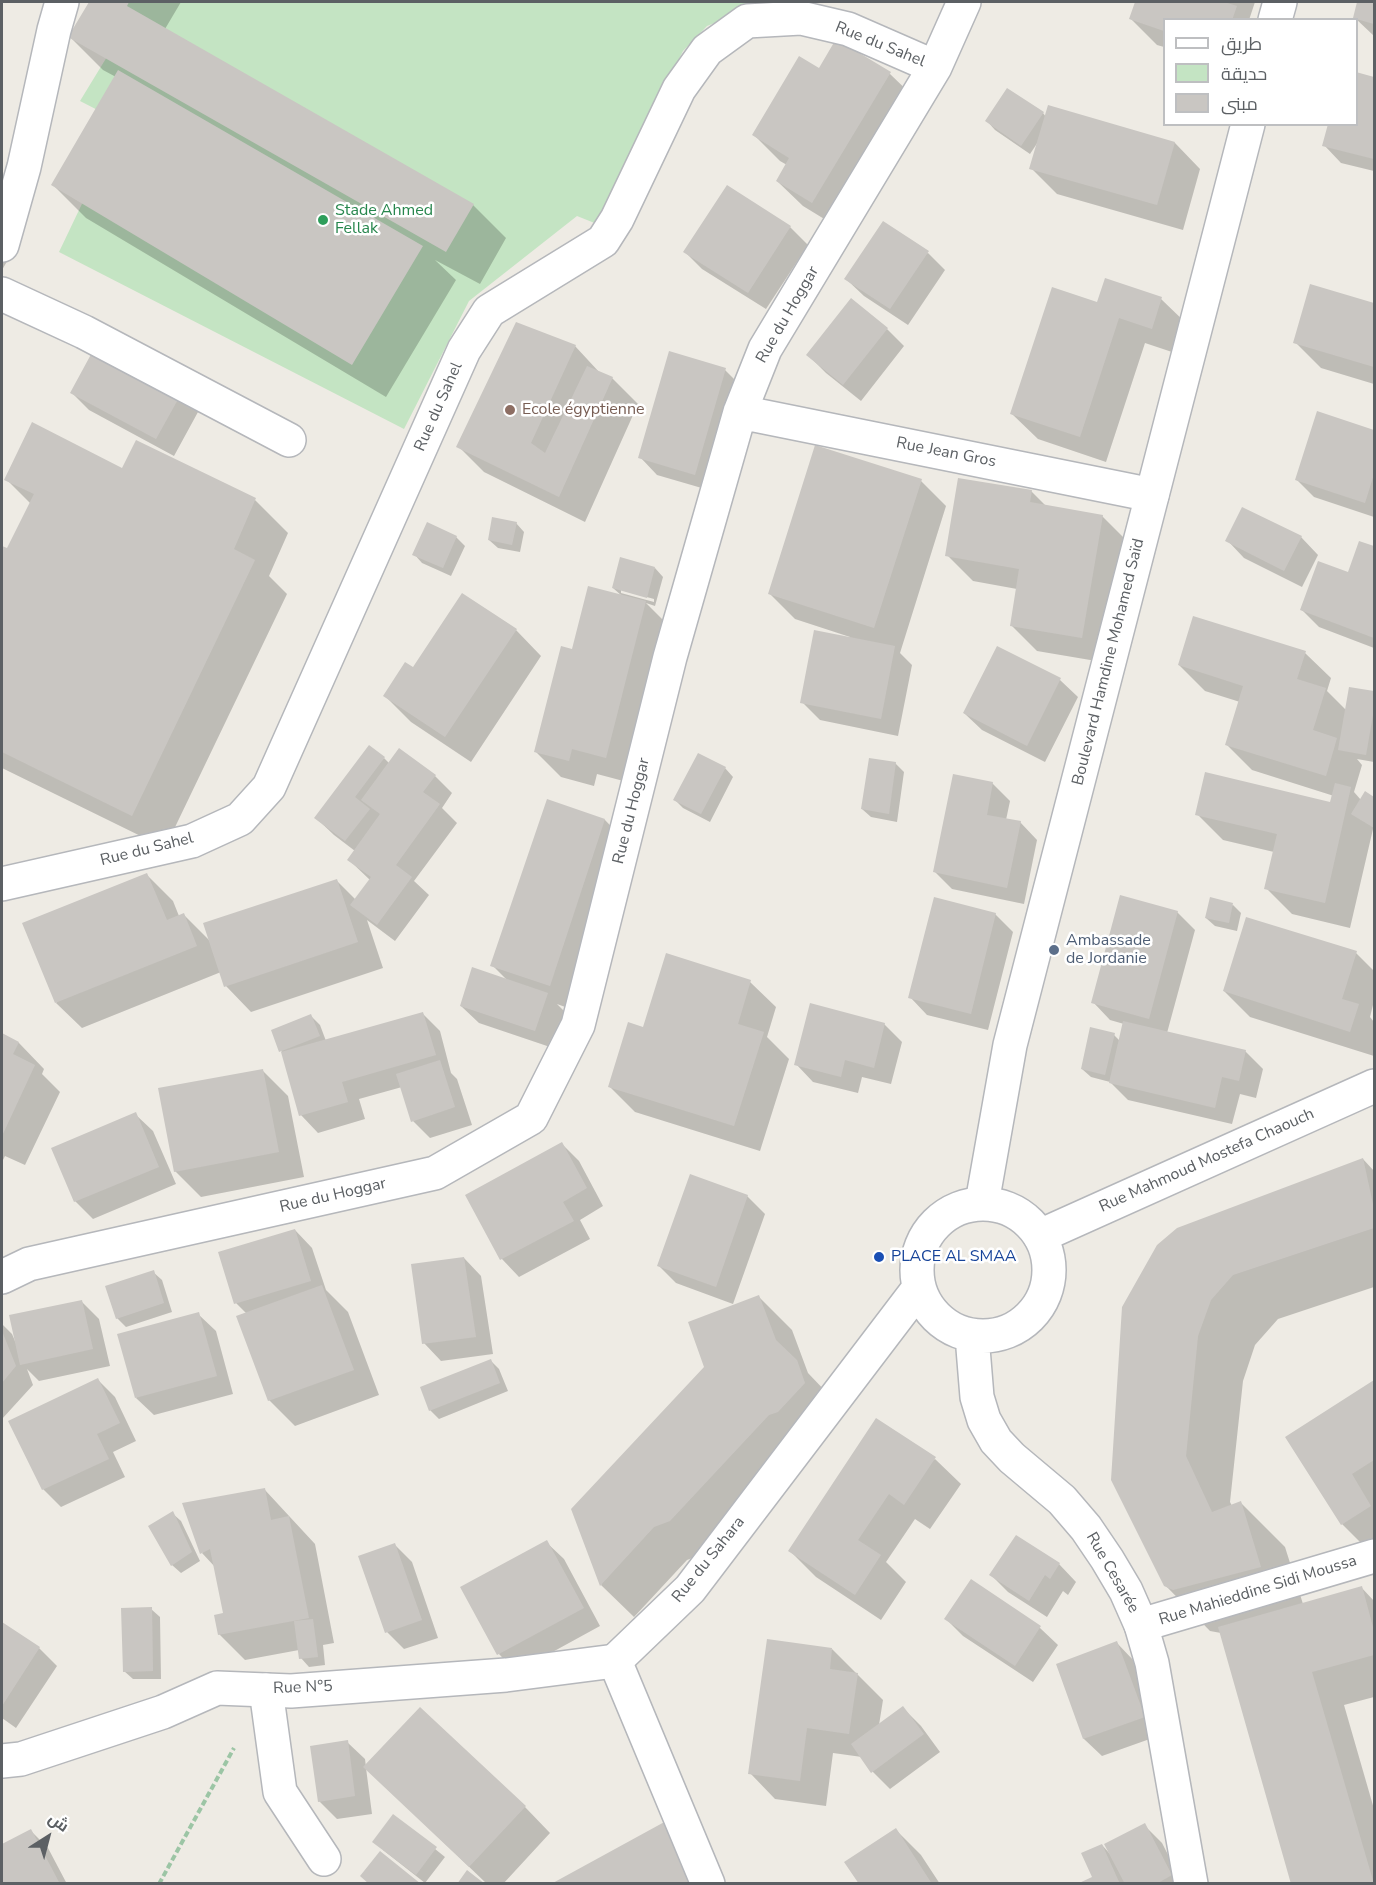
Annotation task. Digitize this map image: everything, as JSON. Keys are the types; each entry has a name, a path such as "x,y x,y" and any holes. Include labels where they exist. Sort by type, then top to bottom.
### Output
{"street":[{"path":"2,245 24,167 62,2"},
{"name":"Rue du Hoggar","path":"2,1277 29,1264 435,1173 531,1118 578,1025 670,657 740,412 765,349 935,67 964,2"},
{"path":"1276,18 1280,2"},
{"name":"Rue du Sahel","path":"2,885 192,841 240,819 269,787 464,350 489,311 603,242 617,219 679,89 707,50 747,21 801,18 848,29 935,67"},
{"name":"Boulevard Hamdine Mohamed Saïd","path":"982,1203 1010,1045 1247,126"},
{"path":"2,294 84,332 289,440"},
{"name":"Rue Jean Gros","path":"740,412 1152,495"},
{"name":"Rue Mahmoud Mostefa Chaouch","path":"1040,1236 1374,1086"},
{"path":"982,1203 1005,1207 1025,1219 1040,1236 1048,1256 1049,1278 1043,1298 1031,1316 1014,1329 993,1336 972,1336 949,1327 930,1310 919,1288 916,1271 918,1253 926,1233 942,1217 961,1207 982,1203"},
{"name":"Rue du Sahara","path":"615,1660 690,1590 919,1288"},
{"name":"Rue Cesarée","path":"972,1336 976,1397 984,1420 996,1440 1012,1458 1062,1500 1086,1528 1121,1583 1141,1625 1152,1664 1191,1884"},
{"name":"Rue Mahieddine Sidi Moussa","path":"1141,1625 1374,1556"},
{"path":"615,1660 708,1884"},
{"name":"Rue N°5","path":"2,1761 21,1759 163,1712 217,1688 291,1691 506,1675 615,1660"},
{"path":"266,1690 280,1792 324,1859"}],"path":[{"path":"159,1884 238,1741"}],"green space":[{"name":"Stade Ahmed Fellak","path":"106,2 782,2 745,11 707,26 683,51 597,224 577,216 469,301 404,429 59,252 121,122 80,101 116,42 92,31"}],"building":[{"path":"89,2 129,2 127,6 474,204 446,252 68,37"},
{"path":"1135,2 1224,2 1237,6 1233,18 1163,18 1163,31 1129,19"},
{"path":"1357,2 1374,2 1374,24 1353,18"},
{"path":"836,39 891,72 812,203 776,181 789,158 752,135 799,56 819,68"},
{"path":"118,70 423,246 352,365 51,185"},
{"path":"1358,73 1374,77 1374,159 1322,146 1327,126 1358,126"},
{"path":"1007,88 1044,112 1021,146 985,121"},
{"path":"1048,105 1175,142 1157,205 1029,169"},
{"path":"727,185 791,226 748,293 683,252"},
{"path":"883,221 929,251 890,309 844,279"},
{"path":"1105,278 1162,297 1152,329 1119,318 1080,437 1010,414 1052,287 1097,302"},
{"path":"1310,284 1374,303 1374,367 1293,343"},
{"path":"851,298 888,328 843,385 806,355"},
{"name":"Ecole égyptienne","path":"516,322 576,345 531,443 545,453 587,366 613,377 559,497 456,447"},
{"path":"95,347 181,394 156,439 70,393"},
{"path":"669,351 726,368 695,475 638,458"},
{"path":"1317,411 1374,430 1374,474 1365,503 1295,480"},
{"path":"32,422 122,468 136,440 256,498 234,549 255,560 132,816 2,752 2,546 7,548 34,494 4,480"},
{"path":"815,445 922,479 874,628 768,594"},
{"path":"958,478 1032,490 1030,502 1103,515 1082,638 1010,626 1019,569 945,556"},
{"path":"1242,507 1302,536 1284,571 1225,541"},
{"path":"492,517 517,522 512,545 488,540"},
{"path":"427,522 457,536 443,568 412,555"},
{"path":"1359,541 1374,546 1374,638 1300,610 1318,561 1348,572"},
{"path":"620,557 655,567 647,598 612,588"},
{"path":"588,586 646,601 606,758 572,749 569,761 534,752 561,646 572,649"},
{"path":"462,593 517,629 445,737 383,696 405,662 413,667"},
{"path":"1193,616 1306,651 1297,679 1326,688 1313,730 1337,738 1326,776 1225,745 1243,686 1178,665"},
{"path":"814,630 895,646 881,719 800,703"},
{"path":"997,646 1061,678 1027,746 963,713"},
{"path":"1349,687 1374,691 1374,709 1366,755 1338,750"},
{"path":"369,745 385,757 355,797 370,809 345,841 314,818"},
{"path":"399,748 436,775 423,792 440,804 396,865 412,877 377,925 350,905 371,877 347,860 380,814 361,800"},
{"path":"698,753 726,767 701,814 673,800"},
{"path":"869,758 896,762 889,814 861,809"},
{"path":"1205,772 1330,802 1335,783 1351,787 1325,903 1264,889 1277,834 1195,815"},
{"path":"953,774 993,782 987,815 1021,821 1007,888 933,872"},
{"path":"1365,791 1374,797 1374,828 1351,814"},
{"path":"547,799 605,819 550,986 490,966"},
{"path":"147,873 167,920 184,913 197,946 55,1003 22,923"},
{"path":"337,879 358,942 224,987 203,923"},
{"path":"1120,895 1178,911 1149,1019 1091,1003"},
{"path":"934,897 996,913 971,1014 908,998"},
{"path":"1210,897 1233,903 1229,923 1205,918"},
{"path":"1246,917 1357,951 1342,999 1359,1004 1350,1032 1223,991"},
{"path":"666,953 751,980 738,1024 764,1032 734,1126 608,1087 628,1022 643,1027"},
{"path":"472,967 548,993 535,1031 460,1006"},
{"path":"810,1003 885,1023 874,1068 845,1060 841,1077 794,1065"},
{"path":"423,1012 436,1055 342,1082 348,1102 299,1116 281,1052"},
{"path":"311,1014 320,1036 279,1052 271,1030"},
{"path":"1123,1021 1246,1050 1239,1081 1222,1077 1215,1108 1109,1083"},
{"path":"1090,1027 1115,1033 1105,1075 1081,1069"},
{"path":"2,1033 19,1042 13,1054 35,1065 2,1136"},
{"path":"440,1060 455,1107 411,1122 396,1074"},
{"path":"263,1069 279,1152 174,1172 158,1088"},
{"path":"136,1112 159,1167 74,1202 51,1148"},
{"path":"562,1142 587,1188 563,1202 574,1221 500,1260 465,1195"},
{"path":"1363,1158 1374,1209 1374,1228 1233,1275 1211,1300 1198,1336 1186,1456 1212,1512 1241,1501 1261,1567 1173,1590 1164,1586 1111,1480 1122,1307 1157,1245 1177,1228"},
{"path":"690,1174 748,1195 716,1287 657,1266"},
{"path":"295,1229 311,1281 234,1304 218,1252"},
{"path":"464,1257 476,1337 422,1344 411,1264"},
{"path":"154,1270 164,1303 116,1319 105,1286"},
{"path":"322,1285 354,1370 268,1401 236,1316"},
{"path":"759,1295 776,1340 797,1360 805,1383 778,1412 769,1415 670,1521 654,1527 600,1586 571,1509 704,1367 688,1322"},
{"path":"82,1300 93,1349 20,1365 9,1315"},
{"path":"199,1312 217,1376 135,1398 117,1334"},
{"path":"2,1331 16,1366 2,1383"},
{"path":"491,1359 500,1383 429,1411 420,1387"},
{"path":"98,1378 120,1423 97,1434 109,1459 42,1490 8,1421"},
{"path":"1374,1380 1374,1460 1352,1474 1371,1506 1341,1525 1285,1437"},
{"path":"876,1418 936,1457 904,1505 889,1494 858,1540 881,1555 855,1595 788,1551"},
{"path":"265,1488 271,1520 289,1516 309,1618 218,1635 214,1615 223,1613 210,1549 200,1554 182,1503"},
{"path":"173,1511 192,1552 171,1566 148,1526"},
{"path":"1016,1535 1060,1563 1050,1579 1045,1575 1029,1601 989,1575"},
{"path":"547,1540 584,1608 497,1655 460,1587"},
{"path":"395,1543 422,1620 385,1633 358,1556"},
{"path":"971,1579 1041,1626 1015,1666 944,1619"},
{"path":"1362,1586 1374,1631 1374,1655 1312,1672 1374,1884 1291,1884 1218,1627"},
{"path":"152,1607 153,1671 123,1672 121,1608"},
{"path":"313,1619 318,1657 299,1659 294,1621"},
{"path":"2,1622 40,1647 2,1706"},
{"path":"767,1639 832,1648 830,1669 858,1673 849,1734 807,1728 800,1781 748,1774"},
{"path":"1117,1641 1145,1717 1083,1739 1056,1664"},
{"path":"903,1706 924,1734 871,1773 851,1744"},
{"path":"420,1707 526,1806 469,1867 363,1767"},
{"path":"348,1740 355,1796 318,1802 310,1746"},
{"path":"393,1814 437,1847 416,1875 372,1842"},
{"path":"668,1820 703,1884 551,1884"},
{"path":"1145,1823 1172,1875 1156,1884 1125,1884 1104,1844"},
{"path":"896,1828 932,1884 859,1884 844,1862"},
{"path":"31,1829 60,1884 2,1884 2,1844"},
{"path":"1102,1844 1120,1884 1077,1884 1092,1877 1081,1853"},
{"path":"380,1851 421,1884 369,1884 360,1876"},
{"path":"467,1870 485,1884 457,1884"}],"place":[{"name":"Stade Ahmed Fellak","path":"323,220"},
{"name":"Ecole égyptienne","path":"510,410"},
{"name":"Ambassade de Jordanie","path":"1054,950"},
{"name":"PLACE AL SMAA","path":"879,1257"}]}
